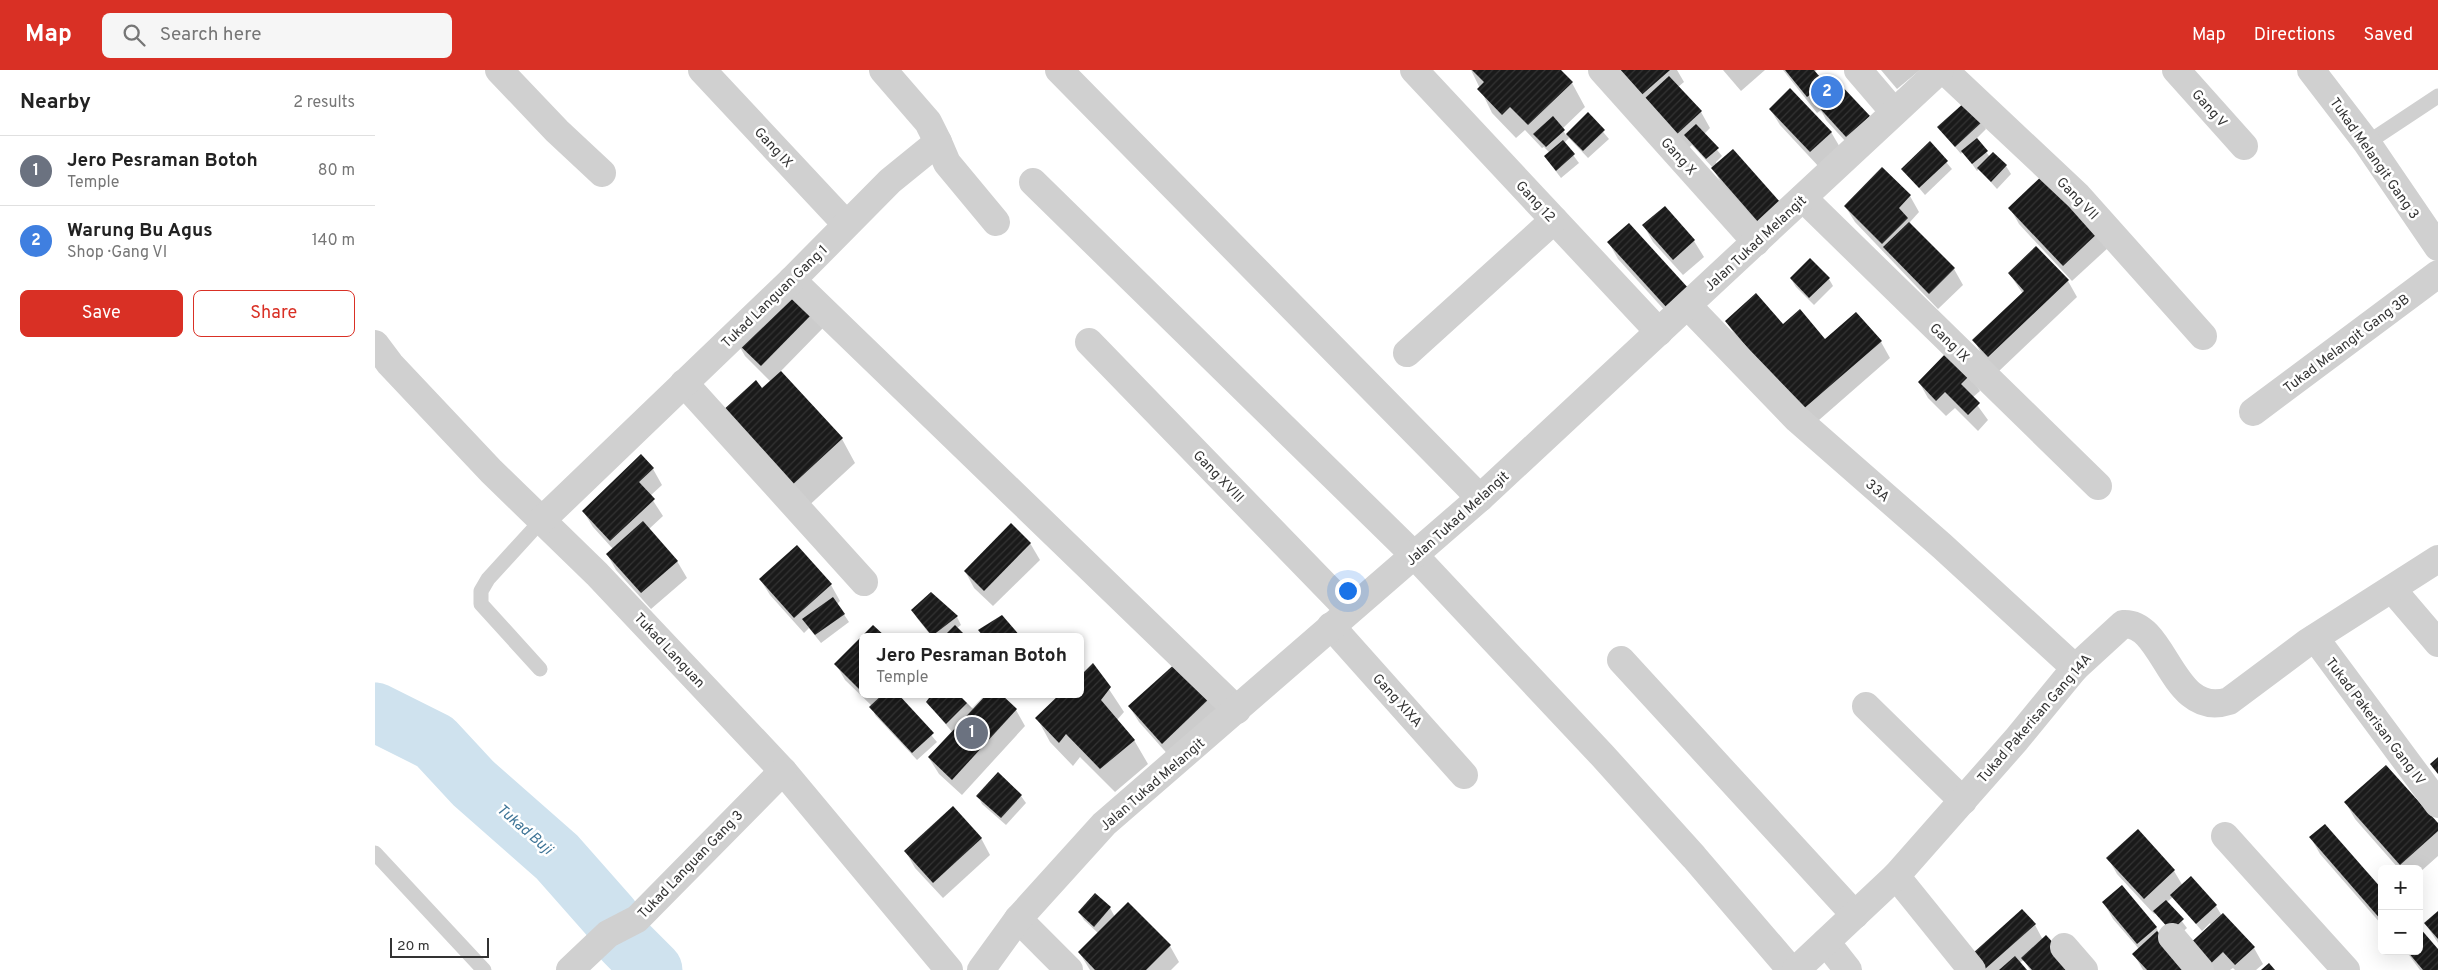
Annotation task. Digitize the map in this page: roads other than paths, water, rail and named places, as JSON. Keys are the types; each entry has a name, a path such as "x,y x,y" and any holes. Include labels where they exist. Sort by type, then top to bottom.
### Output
{"street":[{"path":"499,70 557,131 602,174"},
{"name":"Gang IX","path":"702,70 846,224"},
{"path":"883,70 928,122 947,163 996,222"},
{"path":"1059,70 1480,498"},
{"name":"Gang 12","path":"1414,70 1659,332"},
{"name":"Gang X","path":"1603,70 1756,242"},
{"path":"1858,70 1894,112"},
{"name":"Jalan Tukad Melangit","path":"981,970 1018,918 1104,824 1480,498 1940,70"},
{"name":"Gang VII","path":"1945,70 2078,196 2203,336"},
{"name":"Gang V","path":"2176,70 2244,146"},
{"name":"Tukad Melangit Gang 3","path":"2311,70 2367,143 2438,247"},
{"name":"Tukad Languan Gang 1","path":"541,521 792,280 890,181 938,142"},
{"path":"1033,182 1415,556 1602,755 1694,857 1791,970"},
{"name":"Gang IX","path":"1803,198 2098,486"},
{"path":"1407,353 1554,220"},
{"name":"Tukad Melangit Gang 3B","path":"2253,412 2438,274"},
{"path":"792,280 1237,710"},
{"name":"33A","path":"1687,306 1797,419 2075,668"},
{"name":"Gang XVIII","path":"1089,342 1340,618"},
{"name":"Tukad Languan","path":"375,344 390,364 541,521 604,580 783,770 949,970"},
{"path":"684,383 864,582"},
{"name":"Tukad Pakerisan Gang 14A","path":"1796,970 1896,876 2016,740 2075,668 2123,624 2133,623 2144,630 2180,681 2196,699 2217,705 2229,701 2315,638 2438,559"},
{"path":"2392,589 2438,643"},
{"name":"Gang XIXA","path":"1340,618 1465,775"},
{"name":"Tukad Pakerisan Gang IV","path":"2315,638 2438,804"},
{"path":"1621,660 1855,915"},
{"path":"1866,706 1963,801"},
{"name":"Tukad Languan Gang 3","path":"570,970 608,934 637,919 783,770"},
{"path":"2225,836 2346,970"},
{"path":"1896,876 1972,970"},
{"path":"1018,918 1069,970"},
{"path":"2171,937 2200,970"},
{"path":"1826,942 1848,970"},
{"path":"2063,946 2084,970"}],"lane":[{"path":"2367,143 2438,96"},
{"path":"540,669 481,604 481,591 488,579 541,521"},
{"path":"375,853 484,970"}],"waterway":[{"name":"Tukad Buji","path":"375,712 435,742 473,783 557,857 610,917 625,942 653,970"}],"place":[{"name":"Warung Bu Agus","path":"1827,92"},
{"name":"Jero Pesraman Botoh","path":"972,733"}]}
